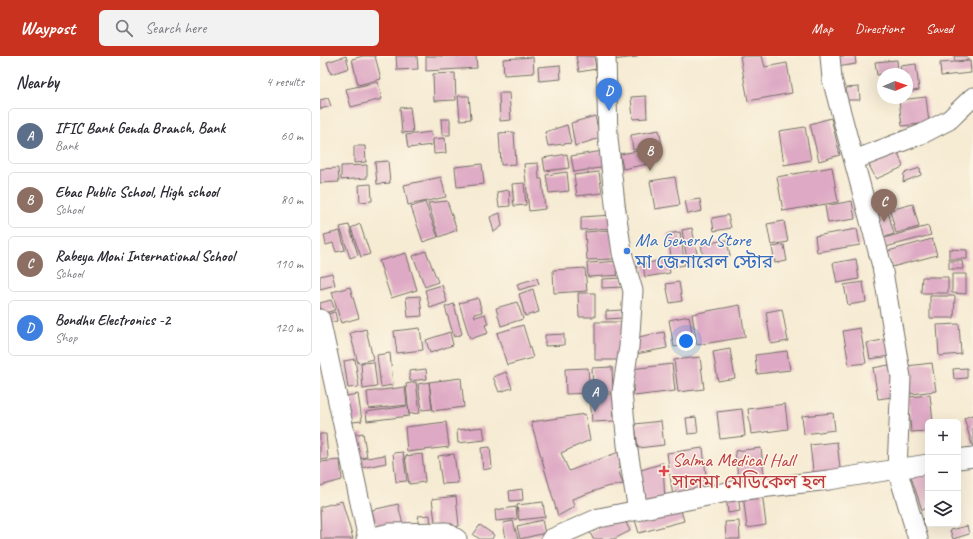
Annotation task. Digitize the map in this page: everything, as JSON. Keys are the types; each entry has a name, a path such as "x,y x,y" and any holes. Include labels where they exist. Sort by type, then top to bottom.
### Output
{"street":[{"path":"606,56 608,138 615,204 622,253 633,291 629,346 622,392 627,445 638,511"},
{"path":"830,56 832,79 882,266 901,377 897,469 918,539"},
{"path":"854,160 922,134 949,120 973,97"},
{"path":"320,319 367,539 390,533 446,532 457,539"},
{"path":"961,459 973,457"},
{"path":"551,539 599,518 727,492 829,480 925,464"}],"building":[{"path":"346,56 349,68 331,74 327,62"},
{"path":"363,56 375,56 381,79 358,85 352,59"},
{"path":"396,56 417,56 418,69 397,70"},
{"path":"426,56 476,56 477,68 426,71"},
{"path":"576,56 594,56 596,69 579,72"},
{"path":"611,56 637,56 637,57 611,60"},
{"path":"740,56 762,56 765,67 787,63 792,93 748,101"},
{"path":"835,56 855,56 856,64 837,67"},
{"path":"954,56 967,56 968,60 955,61"},
{"path":"533,57 534,73 504,75 503,59"},
{"path":"897,60 898,68 877,68 877,75 875,62"},
{"path":"970,61 971,73 941,76 940,63"},
{"path":"916,64 919,90 913,91 913,68 900,68 900,66"},
{"path":"560,65 561,79 539,81 538,67"},
{"path":"455,73 456,100 434,101 433,74"},
{"path":"378,82 382,99 351,107 346,89"},
{"path":"859,87 860,100 847,100 846,88"},
{"path":"499,93 509,93 511,120 500,121"},
{"path":"458,96 469,96 471,119 460,120"},
{"path":"646,96 647,118 633,119 631,97"},
{"path":"926,97 929,123 902,126 899,104 913,104 913,98"},
{"path":"328,98 331,106 320,109 320,100"},
{"path":"410,107 413,132 402,133 400,108"},
{"path":"595,116 600,138 575,146 571,123"},
{"path":"831,118 840,155 819,161 810,124"},
{"path":"441,119 450,119 450,135 442,135"},
{"path":"567,125 571,143 548,146 545,132"},
{"path":"805,127 811,160 784,165 779,131"},
{"path":"659,130 662,145 633,150 631,135"},
{"path":"431,132 432,145 408,148 406,135"},
{"path":"514,132 516,164 501,165 499,133"},
{"path":"445,138 446,153 434,154 433,139"},
{"path":"354,146 365,146 366,162 354,163"},
{"path":"650,149 653,163 623,169 620,154"},
{"path":"897,149 903,167 876,179 867,161"},
{"path":"603,151 606,167 574,172 571,156"},
{"path":"567,154 569,168 545,171 543,158"},
{"path":"388,161 390,183 377,184 375,162"},
{"path":"538,163 539,179 542,179 545,209 529,211 524,164"},
{"path":"482,164 484,184 457,187 455,167"},
{"path":"367,165 367,178 341,180 341,166"},
{"path":"832,167 838,202 783,211 777,177"},
{"path":"338,168 339,182 320,183 320,169"},
{"path":"920,168 921,175 903,182 904,173"},
{"path":"567,172 569,191 549,193 546,175"},
{"path":"599,172 602,193 577,196 574,175"},
{"path":"441,177 446,197 408,205 404,185"},
{"path":"675,177 680,205 655,209 650,181"},
{"path":"524,183 526,205 514,206 512,184"},
{"path":"371,184 372,201 360,202 359,185"},
{"path":"509,190 510,206 499,207 497,192"},
{"path":"700,199 702,211 688,214 685,201"},
{"path":"447,201 457,230 439,237 428,203"},
{"path":"852,201 855,219 828,223 825,206"},
{"path":"425,202 438,237 423,242 411,207"},
{"path":"913,204 919,227 896,233 890,210"},
{"path":"888,212 894,234 882,238 876,215"},
{"path":"500,213 502,226 494,232 490,217"},
{"path":"612,215 613,228 581,230 581,217"},
{"path":"728,215 731,228 714,231 712,218"},
{"path":"784,221 788,242 771,245 767,224"},
{"path":"360,224 370,254 361,257 351,228"},
{"path":"349,225 358,255 350,258 340,227"},
{"path":"928,226 931,235 886,247 884,238"},
{"path":"692,228 699,264 688,266 682,230"},
{"path":"857,229 860,245 817,252 815,236"},
{"path":"612,230 614,259 587,260 585,232"},
{"path":"340,231 345,250 336,252 333,243 326,245 324,235"},
{"path":"680,232 685,265 673,267 667,234"},
{"path":"932,239 937,255 892,267 888,251"},
{"path":"727,240 730,256 704,261 701,244"},
{"path":"784,245 787,261 775,263 772,247"},
{"path":"949,249 967,250 967,259 949,259"},
{"path":"426,251 438,282 425,287 413,256"},
{"path":"406,253 417,290 391,298 379,261"},
{"path":"668,259 670,273 645,277 643,264"},
{"path":"856,259 859,279 837,283 833,263"},
{"path":"622,261 623,275 588,277 587,263"},
{"path":"949,261 962,261 963,269 949,269"},
{"path":"585,268 587,291 554,293 553,270"},
{"path":"332,273 335,285 320,289 320,276"},
{"path":"952,274 966,274 966,294 952,293"},
{"path":"922,277 948,277 948,293 921,293"},
{"path":"537,278 539,284 519,290 517,284"},
{"path":"622,278 623,287 602,288 602,279"},
{"path":"679,282 682,301 670,303 666,284"},
{"path":"863,282 866,302 848,305 844,285"},
{"path":"442,285 447,302 430,308 425,290"},
{"path":"350,287 359,318 341,323 332,292"},
{"path":"533,289 539,312 525,316 519,294"},
{"path":"578,293 595,293 595,317 579,317"},
{"path":"420,296 422,316 408,317 406,297"},
{"path":"930,296 955,296 954,318 930,318"},
{"path":"478,298 482,312 474,314 475,317 485,314 488,324 485,325 488,333 470,339 459,303"},
{"path":"331,300 335,310 321,314 320,303"},
{"path":"517,302 523,319 501,326 496,308"},
{"path":"454,304 462,334 454,337 445,307"},
{"path":"740,305 745,337 697,345 692,314"},
{"path":"782,309 788,341 771,344 766,312"},
{"path":"622,310 623,318 606,319 606,311"},
{"path":"335,312 337,321 323,325 320,316"},
{"path":"689,316 694,344 674,347 669,320"},
{"path":"595,322 623,322 623,360 595,360"},
{"path":"959,324 961,354 939,356 937,325"},
{"path":"523,325 533,358 507,365 497,333"},
{"path":"420,328 423,350 397,353 394,331"},
{"path":"860,328 866,363 849,365 843,331"},
{"path":"366,329 373,359 358,363 350,333"},
{"path":"450,332 453,345 430,353 426,340"},
{"path":"664,332 667,348 636,354 633,338"},
{"path":"564,334 564,345 545,346 545,335"},
{"path":"888,339 891,356 870,359 867,343"},
{"path":"730,349 735,378 718,381 713,352"},
{"path":"787,351 790,370 757,374 755,355"},
{"path":"390,353 393,385 381,387 377,355"},
{"path":"700,357 704,389 678,392 674,360"},
{"path":"355,359 359,387 348,388 344,361"},
{"path":"374,362 377,387 363,389 361,363"},
{"path":"932,363 936,391 911,394 907,366"},
{"path":"672,364 675,391 634,396 631,369"},
{"path":"894,364 899,396 878,399 873,368"},
{"path":"612,367 613,392 593,392 592,368"},
{"path":"588,368 590,393 566,394 565,369"},
{"path":"967,368 967,378 954,379 953,369"},
{"path":"426,369 427,379 410,381 409,371"},
{"path":"506,372 512,388 499,392 493,377"},
{"path":"461,378 464,407 433,411 429,382"},
{"path":"416,382 420,413 409,414 406,384"},
{"path":"429,382 432,409 422,410 418,384"},
{"path":"405,387 407,405 369,409 367,392"},
{"path":"358,394 362,421 344,423 341,397"},
{"path":"613,394 614,421 592,422 590,395"},
{"path":"930,395 933,419 925,419 925,431 911,432 908,397"},
{"path":"785,404 788,429 751,434 748,409"},
{"path":"408,406 409,416 367,421 366,412"},
{"path":"742,409 745,436 720,439 717,412"},
{"path":"833,413 835,430 804,434 802,416"},
{"path":"585,414 590,440 561,453 569,471 624,450 618,469 623,484 606,487 572,499 574,507 558,516 531,422"},
{"path":"973,415 973,448 964,418"},
{"path":"696,417 698,433 688,434 686,418"},
{"path":"661,421 664,445 638,448 635,424"},
{"path":"446,422 449,447 407,452 405,427"},
{"path":"483,427 485,440 458,443 457,430"},
{"path":"363,433 367,457 352,459 348,436"},
{"path":"320,434 326,434 328,459 320,460"},
{"path":"837,442 841,476 814,479 810,445"},
{"path":"490,447 492,468 483,470 481,448"},
{"path":"703,448 708,493 673,497 667,453"},
{"path":"761,448 765,483 739,486 735,451"},
{"path":"403,452 407,481 396,482 393,453"},
{"path":"422,454 425,482 409,484 405,456"},
{"path":"454,454 458,483 442,484 438,456"},
{"path":"385,455 386,463 356,469 355,460"},
{"path":"340,460 342,480 320,486 320,462"},
{"path":"663,463 665,503 641,505 635,472"},
{"path":"925,472 925,509 922,510 911,477"},
{"path":"522,489 523,500 510,501 509,491"},
{"path":"762,492 766,525 747,528 743,494"},
{"path":"738,494 740,511 728,513 726,496"},
{"path":"456,496 459,526 436,529 432,499"},
{"path":"342,501 353,539 321,539 320,507"},
{"path":"543,502 545,517 519,520 517,505"},
{"path":"398,504 404,529 378,535 372,510"},
{"path":"516,507 517,519 496,521 495,510"},
{"path":"680,507 684,521 639,533 635,520"},
{"path":"430,515 431,526 420,527 418,516"},
{"path":"623,516 630,531 614,539 593,539 590,532"},
{"path":"542,520 545,533 520,539 517,526"},
{"path":"513,521 518,539 506,539 503,523"},
{"path":"739,521 740,539 726,539 725,522"},
{"path":"480,525 494,535 492,539 480,539 473,535"},
{"path":"967,526 969,534 953,539 950,530"}],"place":[{"name":"Bondhu Electronics -2","path":"609,111"},
{"name":"Ebac Public School, High school","path":"650,171"},
{"name":"Rabeya Moni International School","path":"884,222"},
{"name":"Ma General Store মা জেনারেল স্টোর","path":"627,251"},
{"name":"IFIC Bank Genda Branch, Bank","path":"595,412"},
{"name":"Salma Medical Hall সালমা মেডিকেল হল","path":"664,471"}]}
